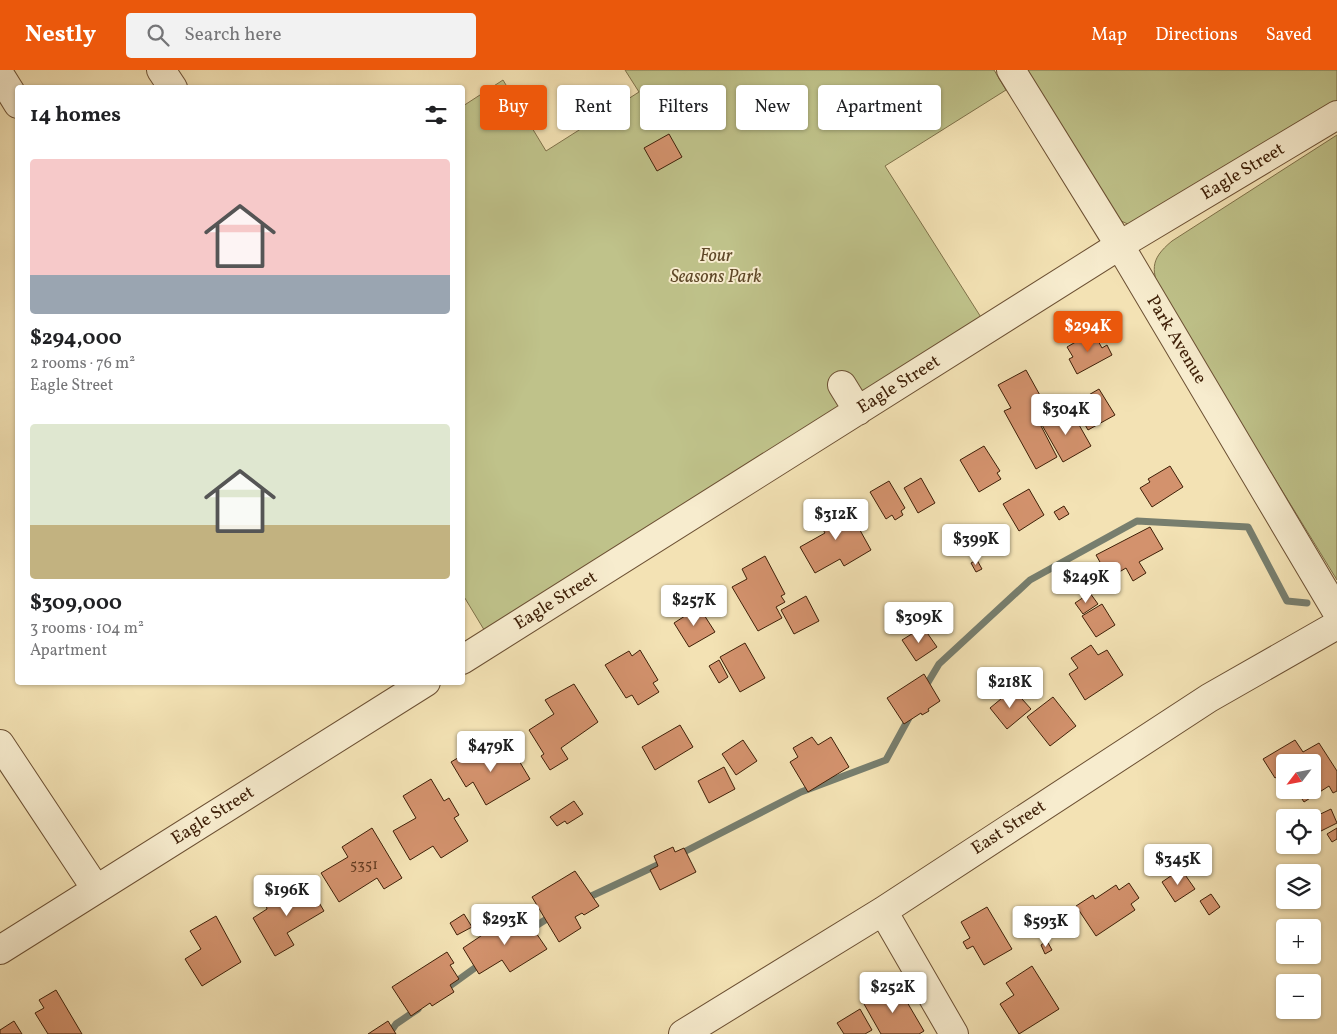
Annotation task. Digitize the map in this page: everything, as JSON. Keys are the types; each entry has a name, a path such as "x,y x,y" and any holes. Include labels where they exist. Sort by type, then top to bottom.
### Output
{"street":[{"path":"161,70 171,85"},
{"name":"Park Avenue","path":"1010,70 1120,246 1337,612"},
{"path":"0,75 15,99"},
{"name":"Eagle Street","path":"465,658 1120,246 1337,115"},
{"path":"842,385 858,411"},
{"name":"East Street","path":"682,1034 882,911 1209,698 1337,625"},
{"name":"Eagle Street","path":"0,950 96,889 391,692 416,685"},
{"path":"0,744 96,889"},
{"path":"882,911 954,1034"}],"green space":[{"name":"Four Seasons Park","path":"625,70 994,70 1006,90 885,166 984,322 486,633 465,598 465,105 480,95 480,130 533,130 546,151 579,130 630,130 630,98 639,92"},
{"path":"1025,70 1337,70 1337,103 1132,226 1119,220"},
{"name":"Four Seasons Park","path":"503,80 506,85 495,85"},
{"path":"1337,135 1337,580 1163,297 1156,280 1154,266 1159,254 1172,241"}],"building":[{"path":"669,134 682,157 657,171 644,148"},
{"path":"1093,332 1102,348 1107,345 1112,355 1077,374 1069,359 1073,357 1067,347"},
{"path":"1026,370 1047,408 1044,410 1050,419 1040,424 1057,457 1036,469 1004,411 1011,408 998,385"},
{"path":"1099,389 1115,415 1088,430 1073,404"},
{"path":"1070,409 1091,446 1063,462 1042,425"},
{"path":"984,446 1000,471 997,473 1001,479 979,492 960,460"},
{"path":"1170,466 1183,487 1152,507 1140,488 1150,482 1148,479"},
{"path":"921,478 935,503 918,513 904,488"},
{"path":"889,481 905,508 901,511 903,515 895,520 892,515 886,519 870,492"},
{"path":"1029,489 1044,515 1019,531 1003,504"},
{"path":"846,505 871,550 844,566 840,559 815,573 800,547 825,533 818,521"},
{"path":"1064,506 1069,514 1059,520 1054,512"},
{"path":"1150,527 1163,549 1139,562 1146,573 1133,581 1126,568 1109,578 1096,555"},
{"path":"765,556 785,594 781,596 785,602 776,607 782,618 758,631 732,587 747,579 742,569"},
{"path":"977,560 982,569 976,572 971,563"},
{"path":"1090,593 1098,604 1083,614 1075,603"},
{"path":"806,596 819,621 794,634 781,610"},
{"path":"1102,604 1115,625 1096,637 1082,616"},
{"path":"699,607 715,632 689,647 674,623"},
{"path":"923,627 937,647 916,661 902,640"},
{"path":"745,643 765,678 740,692 720,657"},
{"path":"1091,645 1098,655 1107,650 1123,675 1085,700 1069,674 1078,668 1071,658"},
{"path":"640,650 658,680 653,683 659,692 638,705 632,695 626,698 605,665 629,651 632,656"},
{"path":"719,660 728,677 719,683 709,666"},
{"path":"924,674 940,701 928,709 929,711 922,715 921,713 904,724 887,698"},
{"path":"574,684 598,722 561,748 568,759 550,770 541,756 544,754 529,730 554,714 545,700"},
{"path":"1013,689 1031,709 1007,729 990,708"},
{"path":"1053,697 1076,726 1050,746 1027,717"},
{"path":"680,725 693,747 655,770 642,747"},
{"path":"812,737 818,745 831,737 849,767 808,792 790,762 798,757 793,748"},
{"path":"743,740 757,761 736,775 722,754"},
{"path":"1295,740 1303,752 1319,743 1337,771 1337,791 1333,793 1329,786 1321,791 1321,754 1276,754 1275,778 1263,759"},
{"path":"481,744 491,761 512,749 530,779 486,805 473,782 466,787 451,762"},
{"path":"724,767 735,789 709,803 698,781"},
{"path":"431,779 444,801 449,798 459,815 454,818 468,841 441,858 433,846 410,860 393,831 416,818 403,796"},
{"path":"574,801 583,814 567,824 565,821 557,826 550,817"},
{"path":"1331,809 1337,823 1321,831 1321,814"},
{"path":"372,828 402,878 384,889 377,878 339,902 321,873 348,857 342,847"},
{"path":"1337,828 1337,839 1332,842 1327,834"},
{"path":"673,847 675,852 684,848 696,872 660,890 650,870 658,866 654,856"},
{"path":"1181,869 1195,889 1175,902 1162,882"},
{"path":"575,871 599,906 584,915 582,913 575,917 581,928 559,942 532,897"},
{"path":"1129,883 1139,898 1131,904 1135,910 1096,936 1076,906 1093,895 1095,899 1116,885 1119,890"},
{"path":"308,884 324,911 287,933 294,945 275,956 253,918 267,909 266,905 286,893 288,896"},
{"path":"1211,894 1220,907 1209,915 1200,901"},
{"path":"987,907 1012,949 984,965 973,946 967,949 963,942 970,938 961,922"},
{"path":"515,913 528,934 534,930 547,949 510,972 502,960 479,974 463,948"},
{"path":"464,914 472,927 457,935 450,923"},
{"path":"216,916 241,962 202,986 185,959 201,949 190,931"},
{"path":"1047,941 1052,950 1045,954 1041,945"},
{"path":"447,952 454,963 450,965 459,979 450,985 454,992 432,1006 430,1003 411,1016 392,987"},
{"path":"1032,966 1059,1009 1019,1034 1000,1004 1014,995 1006,983"},
{"path":"897,985 924,1031 919,1034 881,1034 864,1004"},
{"path":"56,990 82,1034 48,1034 35,1013 44,1008 39,1000"},
{"path":"860,1009 872,1030 865,1034 844,1034 837,1023"},
{"path":"14,1021 22,1034 0,1034 0,1030"},
{"path":"388,1021 396,1034 368,1034"}],"waterway":[{"path":"924,689 939,664 1030,580 1137,521 1248,527 1287,601 1307,603"},
{"path":"678,855 801,792 886,760 910,716"},
{"path":"585,899 666,861"},
{"path":"520,936 553,915"},
{"path":"443,991 483,962"},
{"path":"389,1034 396,1024 418,1009"}]}
